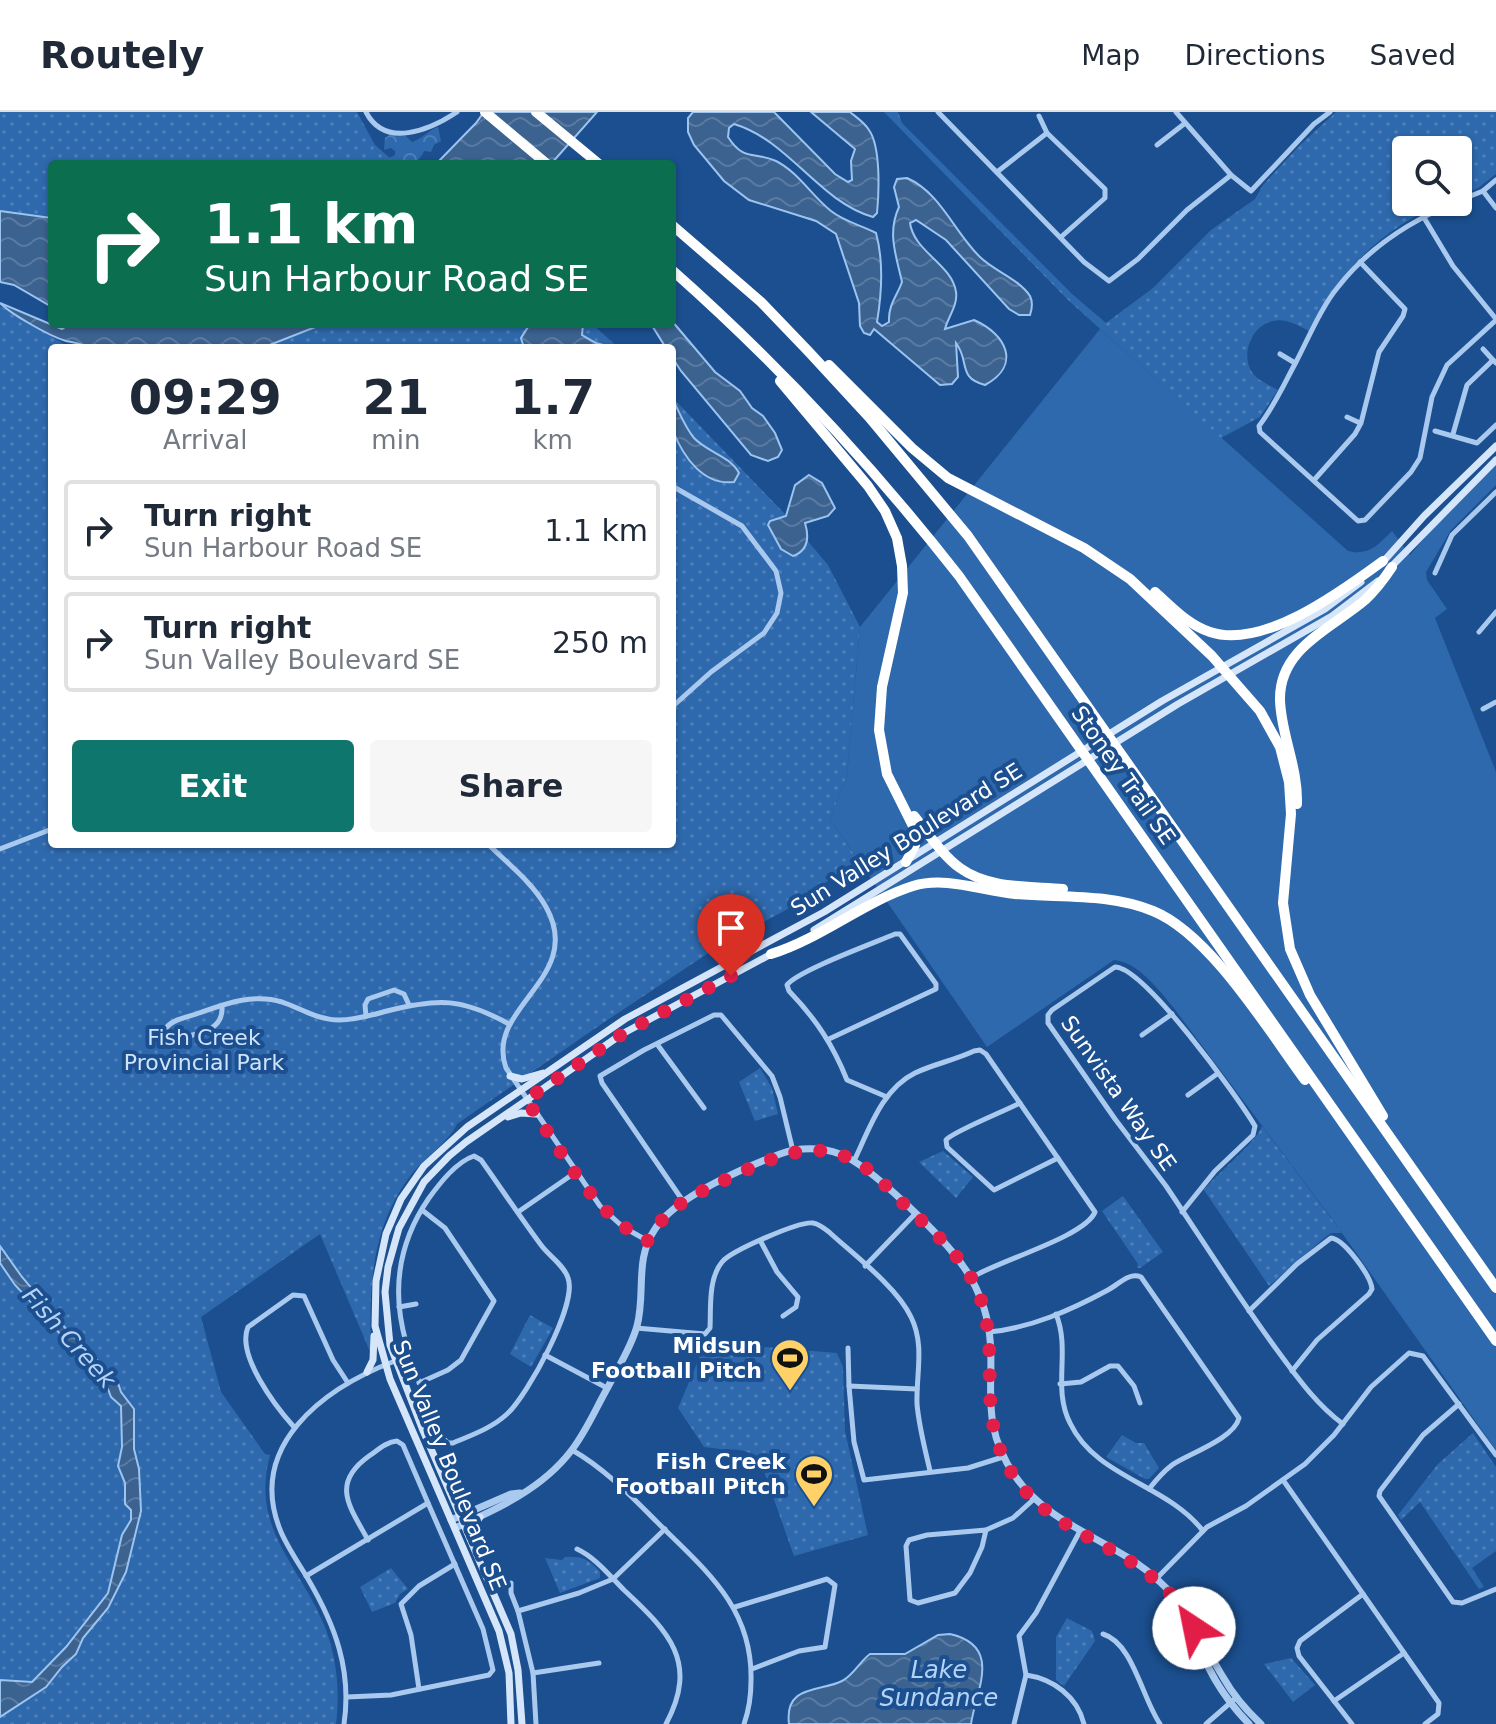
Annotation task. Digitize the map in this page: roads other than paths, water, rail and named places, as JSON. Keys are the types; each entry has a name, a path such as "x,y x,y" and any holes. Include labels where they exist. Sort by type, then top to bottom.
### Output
{"highway":[{"path":"485,112 542,160"},
{"path":"536,112 594,160"},
{"name":"Stoney Trail SE","path":"676,228 761,302 869,417 968,536 1496,1288"},
{"name":"Stoney Trail SE","path":"676,274 835,429 959,576 1496,1341"},
{"path":"761,302 912,448 948,478 1127,570 1192,624 1207,632 1226,636 1255,633 1289,619 1388,564"},
{"path":"736,330 868,486 885,511 897,538 903,593 895,640 882,687 878,723 884,762 917,835 906,862"},
{"path":"1073,542 1106,561 1137,585 1225,670 1266,720 1278,741 1286,765 1291,802 1283,897 1287,938 1301,979 1429,1194"},
{"path":"1283,897 1297,803 1294,765 1281,705 1283,678 1302,648 1368,597 1388,564"},
{"path":"900,799 960,868 985,880 1122,899 1151,910 1187,932 1217,962 1427,1242"},
{"path":"771,954 806,941 906,889 927,883 947,883 1014,894 1101,898 1151,910"}],"main road":[{"path":"1225,670 1332,616 1366,591 1424,516 1496,446"},
{"path":"1388,564 1496,460"},
{"name":"Sun Valley Boulevard SE","path":"522,1724 514,1645 395,1361 388,1334 385,1303 388,1267 399,1228 416,1195 456,1149 643,1021 854,907 1061,765 1128,723 1225,670"},
{"name":"Sun Valley Boulevard SE","path":"511,1724 509,1673 502,1642 385,1365 375,1326 374,1293 379,1257 391,1221 409,1186 442,1147 625,1019 784,935 906,862 940,847 1067,773 1225,670"},
{"path":"510,1076 524,1078 552,1070"},
{"path":"495,1122 521,1113 536,1114"},
{"path":"367,1372 374,1356 375,1326"},
{"path":"476,1550 475,1525 480,1517"}],"street":[{"path":"366,112 377,127 399,135 414,133 457,112"},
{"path":"938,112 1084,262 1106,279 1113,280 1187,210 1231,175"},
{"path":"1176,112 1231,175 1251,191 1314,124 1330,112"},
{"path":"1039,116 1047,133 1105,189 1105,198 1061,237"},
{"path":"1157,145 1184,124"},
{"path":"997,172 1047,133"},
{"path":"1472,196 1496,180"},
{"path":"1483,191 1496,208"},
{"path":"1423,216 1453,266 1496,319 1447,365 1432,397 1420,458 1411,472 1365,520 1358,521 1260,432 1259,426 1276,404 1336,289 1360,262 1390,236 1423,216"},
{"path":"1315,479 1361,423 1379,352 1405,309 1360,262"},
{"path":"1453,434 1467,385 1494,361 1483,349"},
{"path":"1280,354 1295,363"},
{"path":"1347,417 1361,423"},
{"path":"1435,431 1477,443 1496,425"},
{"path":"676,488 742,526 776,571 781,593 777,613 764,633 711,672 676,703"},
{"path":"1435,573 1454,532 1496,492"},
{"path":"1479,632 1496,612"},
{"path":"1483,709 1496,702"},
{"path":"0,849 48,831"},
{"path":"492,848 540,898 550,914 554,931 554,949 548,970 509,1024 502,1049 504,1062 526,1100 608,1214 633,1234 648,1241"},
{"path":"829,1039 936,989 936,984 900,934 789,982 788,990 819,1023 849,1082 887,1097"},
{"name":"Sunvista Way SE","path":"1182,1212 1215,1171 1254,1132 1254,1124 1172,1014 1146,986 1118,967 1052,1010 1047,1020 1292,1371 1315,1400 1343,1424"},
{"path":"366,1016 368,999 394,990 405,995 409,1005"},
{"path":"222,1006 222,1018 215,1027 177,1039 166,1035 166,1028 171,1023 222,1006 246,999 262,998 322,1018 344,1020 409,1005 459,1002 509,1024"},
{"path":"1142,1035 1172,1014"},
{"path":"683,1201 600,1080 605,1072 714,1015 721,1015 772,1076 793,1151"},
{"path":"657,1044 704,1108"},
{"path":"854,1161 887,1097 914,1073 980,1050 986,1054 1094,1208 1094,1216 1059,1239 990,1266 971,1278"},
{"path":"1188,1095 1217,1074"},
{"path":"1020,1103 950,1135 946,1140 947,1147 994,1190 1058,1158"},
{"path":"462,1520 480,1517 522,1493 546,1476 572,1450 636,1328 640,1271 648,1241 665,1215 683,1201 777,1156 793,1151 827,1150 870,1171 952,1251 971,1278 982,1303 989,1332 989,1409 1003,1457 1016,1479 1034,1499 1058,1518 1157,1578 1177,1600 1194,1628 1206,1663 1249,1724"},
{"path":"474,1156 481,1160 540,1245 564,1270 570,1284 564,1317 520,1400 506,1416 453,1443 444,1439 419,1383 404,1341 399,1307 403,1261 422,1210 443,1181 467,1158 474,1156"},
{"path":"518,1212 576,1172"},
{"path":"419,1383 448,1370 461,1360 494,1301 445,1228 422,1210"},
{"path":"865,1266 915,1214"},
{"path":"636,1328 701,1335 707,1333 712,1288 720,1265 730,1256 792,1227 813,1223 829,1232 898,1297 912,1318 920,1350 917,1389 920,1425 930,1471"},
{"path":"1249,1311 1297,1264 1331,1238 1341,1241 1371,1281 1369,1294 1326,1331 1292,1371"},
{"path":"761,1242 777,1272 798,1297 796,1307 783,1316"},
{"path":"989,1332 1015,1328 1056,1314 1130,1276 1139,1275 1238,1416 1236,1427 1168,1468 1149,1489"},
{"path":"294,1427 264,1388 255,1370 246,1335 248,1327 293,1295 304,1296 333,1360 348,1383"},
{"path":"399,1307 416,1304"},
{"path":"1056,1314 1064,1348 1060,1384 1068,1419 1087,1449 1099,1460 1184,1511 1203,1531"},
{"path":"848,1348 850,1414 862,1478 870,1481 975,1467 1003,1457"},
{"path":"545,1355 607,1388"},
{"path":"1157,1578 1203,1531 1246,1506 1316,1454 1380,1377 1407,1355 1423,1356 1496,1455"},
{"path":"344,1724 347,1697 345,1667 337,1636 324,1606 281,1532 273,1502 276,1462 294,1427 313,1407 367,1372 395,1361"},
{"path":"1060,1384 1081,1382 1110,1366 1118,1366 1134,1386 1140,1403"},
{"path":"849,1386 917,1389"},
{"path":"1459,1404 1423,1435 1379,1496 1453,1602 1462,1603 1496,1589"},
{"path":"347,1697 384,1696 487,1676 493,1670 483,1629 403,1445 397,1441 388,1443 357,1465 347,1483 349,1505 368,1540"},
{"path":"572,1450 610,1477 665,1529 709,1574 735,1607 743,1627 752,1669 750,1703 744,1724"},
{"path":"1283,1480 1440,1705 1438,1714 1425,1724"},
{"path":"453,1524 511,1494 522,1493"},
{"path":"986,1530 970,1573 955,1593 918,1603 910,1600 906,1546 909,1540 927,1535 986,1530 1013,1518 1034,1499"},
{"path":"306,1576 428,1503"},
{"path":"518,1611 579,1593 613,1579 665,1529"},
{"path":"1014,1724 1026,1675 1019,1636 1080,1531"},
{"path":"577,1549 595,1561 656,1620 673,1644 681,1667 680,1693 666,1724"},
{"path":"419,1689 413,1646 401,1604 419,1586 455,1564"},
{"path":"735,1607 827,1579 835,1585 826,1645 799,1651 752,1669"},
{"path":"511,1583 533,1673 536,1724"},
{"path":"1352,1724 1299,1656 1297,1646 1363,1594"},
{"path":"1103,1634 1118,1642 1125,1652 1147,1703 1160,1724"},
{"path":"1334,1701 1404,1653"},
{"path":"533,1673 599,1663"},
{"path":"1026,1675 1049,1681 1067,1694 1084,1724"},
{"path":"1206,1724 1234,1700"},
{"path":"1234,1700 1261,1724"}],"water":[{"path":"484,112 597,112 555,160 440,160"},
{"path":"693,112 774,112 835,174 848,182 852,180 851,161 855,149 811,112 850,112 860,120 867,127 876,147 879,182 877,213 873,217 836,198 772,143 754,132 734,124 729,128 728,137 744,153 768,158 784,166 831,211 876,233 881,277 877,322 882,326 889,322 891,306 902,282 894,244 895,217 899,207 894,187 897,179 907,178 929,193 980,257 1020,285 1031,298 1030,315 1019,315 1009,309 946,240 916,220 910,223 918,242 953,282 956,302 945,329 974,320 1001,341 1006,359 996,377 985,385 971,378 956,343 958,377 952,384 940,385 874,329 870,335 864,333 860,326 859,303 836,234 816,221 749,200 724,181 694,145 688,132 688,118"},
{"path":"0,211 48,217 48,305 14,285 0,282"},
{"path":"0,303 48,323 48,328 313,328 272,344 80,344 66,341 21,319"},
{"path":"676,326 715,372 740,391 752,408 763,416 782,450 778,457 768,461 751,455 681,371 676,363 676,344 664,344 654,328"},
{"path":"527,328 583,328 582,335 600,344 523,344 521,338"},
{"path":"676,406 694,438 724,458 739,473 734,482 713,479 696,467 676,437"},
{"path":"809,475 822,483 835,508 828,516 805,523 806,542 802,550 793,556 781,549 768,525 770,521 786,516 795,485"},
{"name":"Fish Creek","path":"0,1246 67,1330 117,1380 121,1392 134,1409 134,1449 139,1469 141,1511 126,1572 108,1608 83,1638 76,1654 46,1687 0,1717 0,1680 32,1682 66,1647 108,1593 122,1535 131,1520 131,1510 125,1504 125,1483 118,1466 122,1447 121,1406 15,1285 0,1263"},
{"name":"Lake Sundance","path":"950,1634 976,1648 981,1659 981,1684 971,1724 789,1724 789,1711 798,1696 842,1681 870,1654 905,1654 938,1635"}],"place":[{"name":"Midsun Football Pitch","path":"790,1392"},
{"name":"Fish Creek Football Pitch","path":"814,1508"}],"park label":[{"name":"Fish Creek Provincial Park","path":"204,1050"}]}
